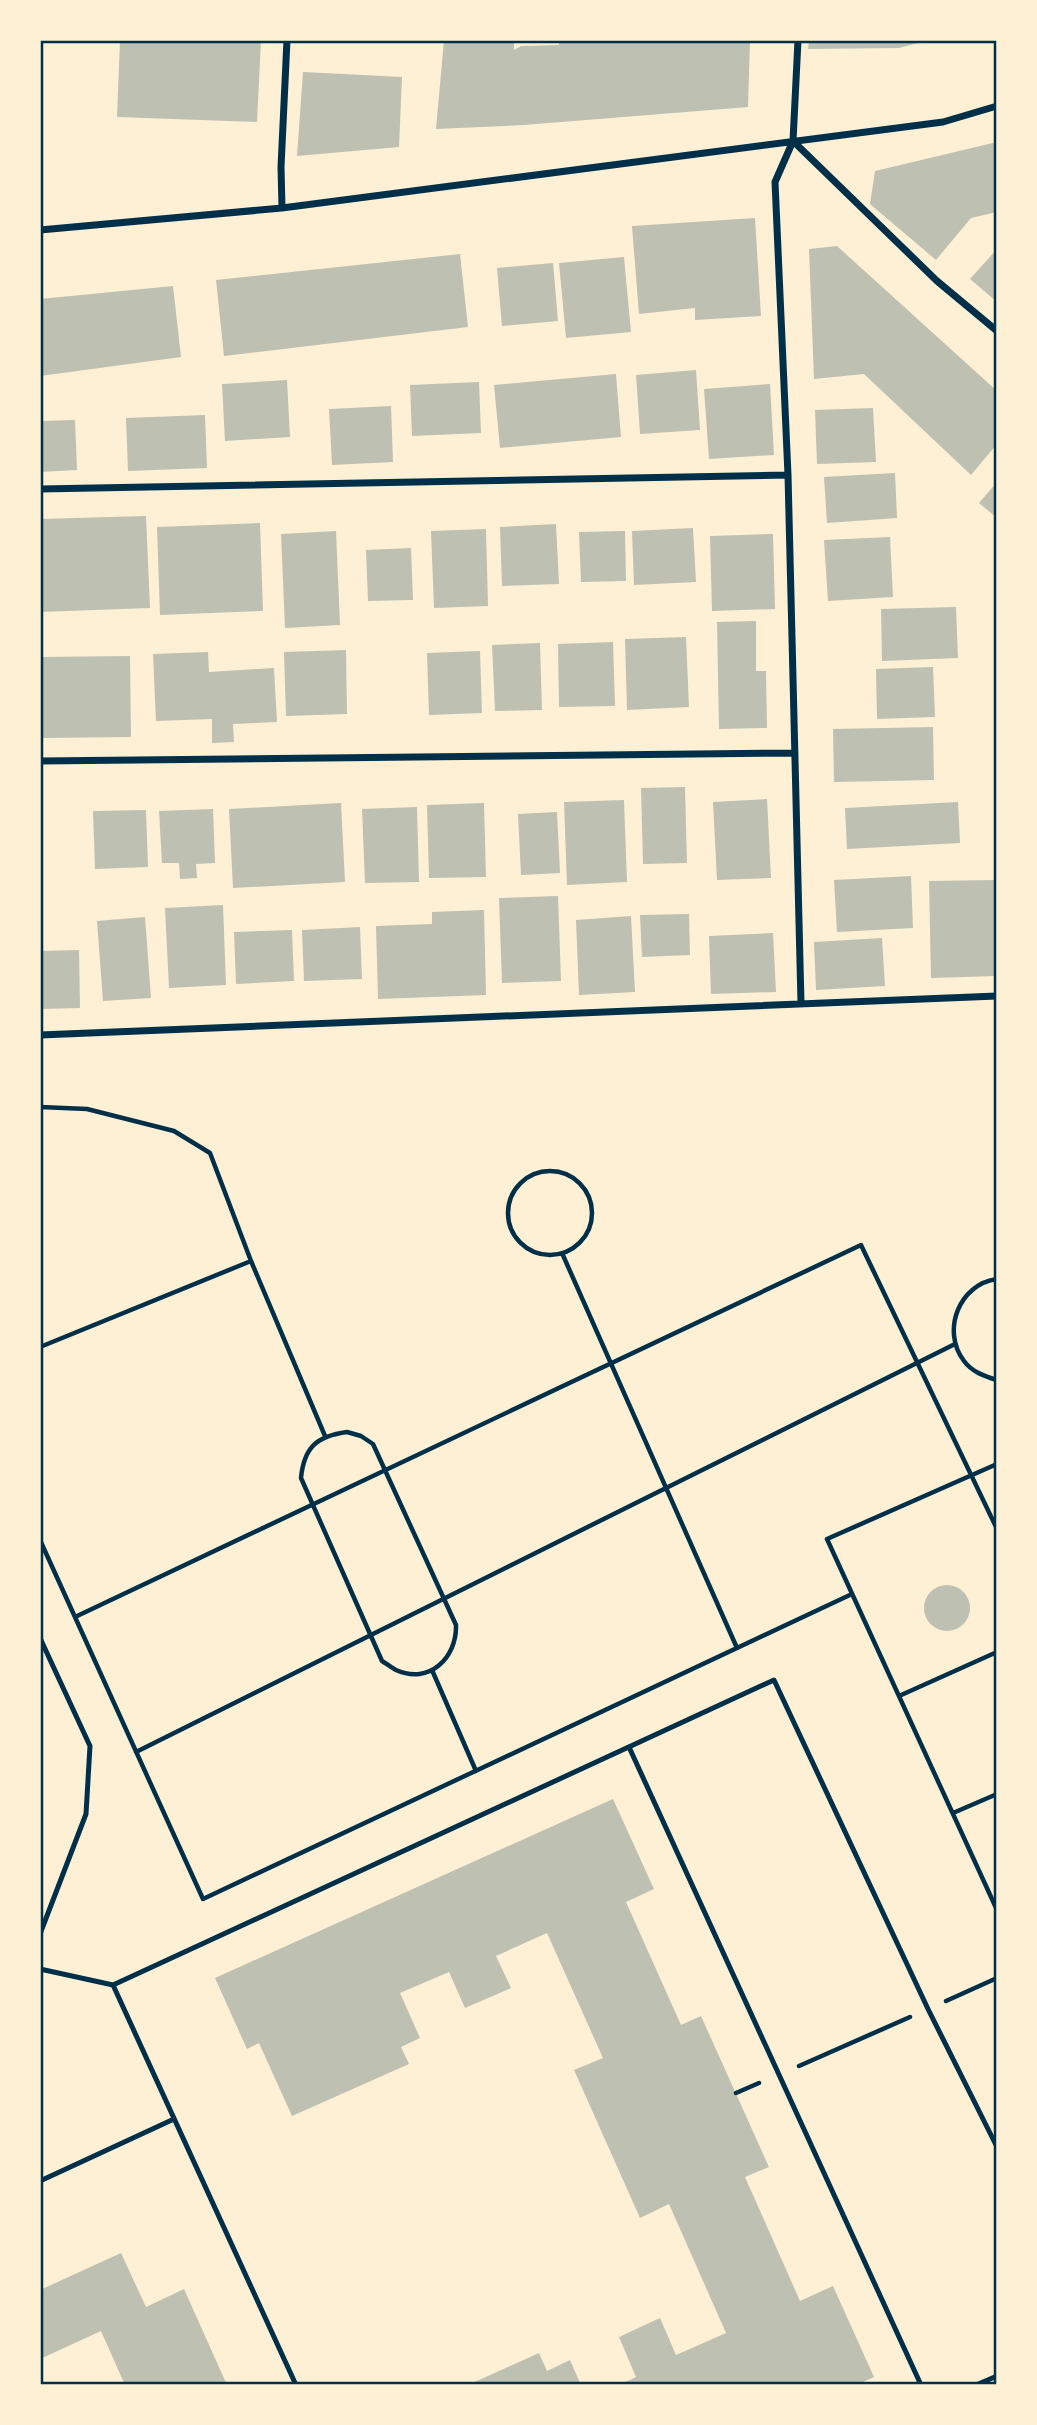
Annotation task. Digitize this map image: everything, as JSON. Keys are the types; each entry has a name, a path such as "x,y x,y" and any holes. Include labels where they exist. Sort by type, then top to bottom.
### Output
{"street":[{"path":"282,208 281,167 287,40"},
{"path":"798,40 793,141 775,182 788,475 801,1003"},
{"path":"40,230 282,208 943,122 997,106"},
{"path":"793,141 937,281 997,331"},
{"path":"40,489 788,475"},
{"path":"40,761 793,753"},
{"path":"40,1035 997,996"}],"lane":[{"path":"40,1638 90,1745 86,1814 40,1934"},
{"path":"40,1969 113,1985 774,1680 928,2009 997,2147"},
{"path":"629,1747 921,2385"},
{"path":"113,1985 296,2385"},
{"path":"40,2181 174,2119"},
{"path":"976,2385 997,2376"}],"path":[{"path":"40,1107 87,1109 174,1132 210,1153 251,1261 325,1436"},
{"path":"556,1171 570,1176 581,1184 589,1197 592,1214 588,1231 578,1245 562,1254 546,1255 529,1250 516,1238 509,1223 509,1206 515,1190 527,1178 541,1172 556,1171"},
{"path":"75,1617 861,1244 997,1529"},
{"path":"562,1254 737,1648"},
{"path":"40,1347 251,1261"},
{"path":"997,1279 974,1288 960,1304 953,1324 955,1345 964,1362 980,1375 997,1380"},
{"path":"136,1752 955,1345"},
{"path":"347,1432 361,1436 373,1444 387,1469 456,1625 456,1640 450,1654 432,1670 411,1674 396,1670 382,1661 370,1635 301,1478 302,1463 309,1450 325,1436 347,1432"},
{"path":"997,1464 827,1539 997,1910"},
{"path":"40,1540 203,1899 852,1594"},
{"path":"899,1696 997,1652"},
{"path":"432,1670 476,1771"},
{"path":"952,1814 997,1794"},
{"path":"779,2075 997,1978"}],"building":[{"path":"120,40 261,40 257,122 117,117"},
{"path":"444,40 514,40 514,50 521,46 559,45 559,40 647,40 668,43 668,40 750,40 748,107 524,125 436,129"},
{"path":"809,40 926,41 899,48 808,49"},
{"path":"303,72 402,77 399,147 297,156"},
{"path":"997,142 997,212 971,218 936,260 870,204 875,171"},
{"path":"755,218 761,316 695,320 695,308 639,314 632,226"},
{"path":"837,246 997,391 997,444 971,475 864,374 814,379 809,249"},
{"path":"997,249 997,302 970,279"},
{"path":"460,254 468,327 224,356 216,280"},
{"path":"624,257 631,332 566,338 559,263"},
{"path":"553,263 558,321 502,326 497,268"},
{"path":"173,286 181,357 40,376 40,299"},
{"path":"696,370 700,430 640,434 636,375"},
{"path":"616,374 621,437 500,448 494,385"},
{"path":"287,380 290,437 225,441 222,384"},
{"path":"479,382 481,433 412,436 410,385"},
{"path":"770,384 774,455 709,459 704,389"},
{"path":"391,406 393,462 332,465 329,409"},
{"path":"873,408 876,462 817,464 815,410"},
{"path":"205,415 207,468 128,471 126,418"},
{"path":"75,420 77,470 40,472 40,421"},
{"path":"895,473 897,518 827,523 824,477"},
{"path":"997,482 997,518 979,503"},
{"path":"146,516 150,608 40,612 40,519"},
{"path":"260,523 263,611 160,615 157,527"},
{"path":"556,524 559,584 502,586 500,527"},
{"path":"693,528 696,582 634,585 632,531"},
{"path":"486,529 488,606 434,608 431,531"},
{"path":"336,531 340,625 285,628 281,534"},
{"path":"625,531 626,581 581,582 579,532"},
{"path":"773,534 775,609 712,611 710,536"},
{"path":"890,537 893,597 828,601 824,540"},
{"path":"411,548 413,600 368,601 366,550"},
{"path":"956,607 958,658 882,661 881,609"},
{"path":"756,621 756,671 766,671 767,728 719,729 717,622"},
{"path":"686,637 689,707 627,710 625,639"},
{"path":"613,642 615,706 559,707 558,644"},
{"path":"540,643 542,710 495,711 492,645"},
{"path":"346,650 347,714 286,716 284,652"},
{"path":"480,651 482,713 429,715 427,653"},
{"path":"208,652 209,672 274,668 277,722 233,724 234,742 212,743 212,719 156,721 153,654"},
{"path":"130,656 131,737 40,738 40,657"},
{"path":"933,667 935,717 877,719 876,669"},
{"path":"933,727 934,780 834,782 833,729"},
{"path":"685,787 687,863 643,864 641,788"},
{"path":"767,799 771,878 717,880 713,802"},
{"path":"624,800 627,882 567,885 564,802"},
{"path":"958,802 960,843 847,849 845,808"},
{"path":"341,803 345,882 233,888 229,809"},
{"path":"484,803 486,877 429,878 427,805"},
{"path":"417,807 419,882 365,883 362,809"},
{"path":"213,809 215,863 196,864 197,878 180,879 179,863 162,863 159,811"},
{"path":"146,810 148,867 95,869 93,811"},
{"path":"557,812 560,873 521,875 518,814"},
{"path":"911,876 913,928 837,932 834,880"},
{"path":"997,880 997,976 931,978 929,881"},
{"path":"558,896 561,981 502,983 499,898"},
{"path":"223,905 226,985 169,988 165,908"},
{"path":"484,910 486,995 378,999 376,926 432,924 432,912"},
{"path":"689,914 690,955 642,957 640,915"},
{"path":"631,916 635,992 579,995 576,920"},
{"path":"145,917 151,998 103,1001 97,921"},
{"path":"360,927 362,979 304,981 302,930"},
{"path":"292,930 294,981 236,984 234,932"},
{"path":"773,933 776,992 711,994 709,936"},
{"path":"882,938 885,986 816,990 814,942"},
{"path":"79,950 80,1008 40,1009 40,951"},
{"path":"947,1585 963,1592 970,1608 963,1624 947,1631 931,1624 924,1608 931,1592"},
{"path":"613,1799 654,1889 626,1902 681,2025 701,2016 769,2167 745,2177 800,2301 833,2286 874,2377 856,2385 619,2385 636,2377 619,2337 660,2318 676,2355 726,2333 669,2204 640,2218 574,2070 603,2058 547,1933 496,1956 511,1988 465,2008 449,1972 400,1993 420,2038 401,2047 409,2064 292,2116 259,2043 247,2049 215,1978"},
{"path":"121,2253 146,2307 184,2289 227,2385 125,2385 101,2331 40,2359 40,2290"},
{"path":"539,2353 547,2371 570,2360 581,2385 468,2385"}]}
